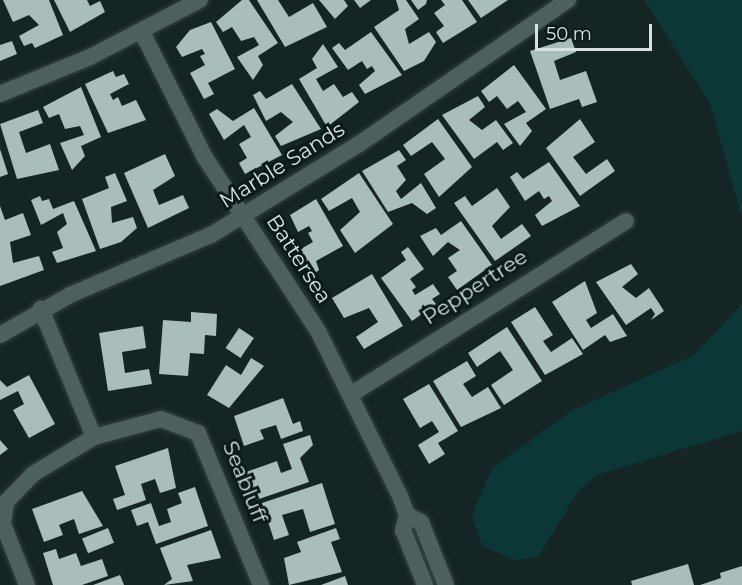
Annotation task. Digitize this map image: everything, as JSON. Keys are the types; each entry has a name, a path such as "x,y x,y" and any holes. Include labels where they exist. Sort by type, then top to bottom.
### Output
{"street":[{"path":"0,94 142,32 200,0"},
{"name":"Marble Sands","path":"0,335 41,309 172,255 243,215 359,144 568,0"},
{"name":"Battersea","path":"142,32 204,156 308,314 350,395 407,515 421,522 446,585"},
{"name":"Peppertree","path":"350,395 626,221"},
{"path":"41,309 94,437"},
{"name":"Seabluff","path":"27,585 3,524 6,502 33,474 94,437 161,419 198,433 261,585"},
{"name":"Battersea","path":"407,515 403,530 425,585"},
{"path":"415,559 433,551"}],"shaded area":[{"path":"644,0 742,0 742,218 710,104"},
{"path":"742,304 742,431 597,475 578,492 538,557 515,560 482,546 472,515 492,468 571,411 694,355"}],"building":[{"path":"3,0 49,0 63,35 35,48 32,43 24,46 19,36 39,25 29,15 13,22"},
{"path":"54,0 87,0 90,6 100,1 105,12 70,32"},
{"path":"242,0 249,0 278,43 258,56 263,65 253,80 237,57 259,45 254,37 241,41 232,27 223,32 216,22"},
{"path":"257,0 278,0 289,17 313,3 327,27 285,47"},
{"path":"319,0 344,0 348,6 335,19"},
{"path":"354,0 371,0 360,8"},
{"path":"396,0 406,0 419,19 405,29 409,44 429,32 436,42 424,61 404,71 374,27 399,10"},
{"path":"411,0 427,0 426,4 418,10"},
{"path":"441,0 462,0 477,22 443,43 436,32 444,26 434,13 445,5"},
{"path":"468,0 508,0 481,18"},
{"path":"211,22 235,69 208,83 214,94 204,99 190,73 205,65 200,56 205,54 202,49 182,57 176,47 190,30"},
{"path":"371,32 402,75 365,94 359,85 375,71 372,66 367,69 362,61 348,70 332,48 339,43 345,50"},
{"path":"571,38 576,52 554,61 560,80 586,71 597,102 582,107 579,99 550,109 530,51"},
{"path":"12,41 17,54 0,61 0,45"},
{"path":"323,44 338,67 316,79 323,91 334,84 343,97 352,92 359,102 327,127 299,79 317,68 312,59"},
{"path":"514,65 546,109 526,123 532,131 520,146 504,124 526,112 518,101 507,109 497,96 489,102 481,91"},
{"path":"113,71 116,77 124,74 129,84 110,94 113,100 118,97 122,106 136,100 146,120 108,133 85,84"},
{"path":"292,84 321,129 281,146 275,136 293,122 281,112 266,121 253,95 260,91 266,99"},
{"path":"81,87 101,137 81,146 85,156 72,170 60,143 84,135 80,126 65,129 59,114 49,118 43,107"},
{"path":"478,96 485,107 469,120 482,130 496,120 513,143 503,150 497,142 474,159 442,115"},
{"path":"254,108 282,155 245,174 239,163 247,158 239,144 251,137 244,125 224,140 209,114 217,109 233,121"},
{"path":"38,110 43,123 19,132 26,153 50,144 59,170 17,179 0,124"},
{"path":"438,119 472,167 439,197 424,174 445,159 432,142 411,156 403,145"},
{"path":"580,119 595,142 573,157 586,174 607,159 615,171 580,196 546,148"},
{"path":"0,149 8,174 0,177"},
{"path":"399,150 406,160 397,166 406,180 396,191 401,199 421,183 436,208 427,214 412,203 388,212 362,171"},
{"path":"165,154 175,176 153,190 159,205 183,195 189,208 148,228 124,173"},
{"path":"549,162 580,206 542,226 535,215 552,201 549,196 544,199 539,191 525,201 510,177 517,172 523,179"},
{"path":"115,173 127,201 111,207 112,223 133,217 137,228 121,242 100,249 82,199 109,188 105,177"},
{"path":"359,173 393,224 355,253 340,230 360,212 352,198 329,211 321,199"},
{"path":"497,188 510,207 492,226 501,239 522,224 531,236 495,261 454,203 465,196 472,206"},
{"path":"40,196 42,201 49,199 53,209 74,201 96,251 57,263 52,252 63,248 57,232 67,224 63,213 41,225 31,200"},
{"path":"316,199 343,246 316,261 319,270 314,274 299,250 313,242 308,233 312,231 309,226 298,232 290,215"},
{"path":"0,206 5,220 23,213 31,235 10,242 13,263 39,256 44,270 0,286"},
{"path":"461,221 492,265 457,290 448,277 457,271 448,258 460,250 448,242 433,256 420,236 436,228 441,235"},
{"path":"408,247 424,269 410,279 416,287 412,290 415,295 433,284 440,294 432,299 436,304 412,321 381,278 406,260 401,252"},
{"path":"631,264 638,274 622,287 636,298 649,288 664,311 651,320 655,314 651,308 626,325 596,282"},
{"path":"372,274 403,326 364,349 356,337 378,322 369,308 344,318 332,298"},
{"path":"585,281 597,313 586,320 591,328 613,314 627,336 610,342 605,335 583,350 552,302"},
{"path":"535,307 553,335 543,341 551,352 572,338 583,354 545,375 511,322"},
{"path":"191,312 217,314 216,336 205,335 204,354 190,353 188,376 159,374 163,320 191,322"},
{"path":"143,326 146,348 122,352 125,373 149,369 152,384 108,391 99,333"},
{"path":"507,327 542,381 504,405 491,385 513,370 500,351 477,367 468,353"},
{"path":"239,328 254,338 241,358 226,348"},
{"path":"251,358 264,366 229,408 207,395 226,365 241,375"},
{"path":"467,361 476,376 463,384 472,397 488,387 501,408 461,427 433,381"},
{"path":"29,375 55,424 29,438 13,410 24,404 18,391 0,400 0,380 7,387"},
{"path":"429,384 458,431 438,443 445,454 429,464 418,445 439,432 432,421 420,428 403,399"},
{"path":"283,398 293,424 300,421 303,431 281,439 276,425 260,430 264,439 244,446 234,416"},
{"path":"310,435 313,445 300,458 309,482 256,500 246,472 277,461 281,473 292,469 283,444"},
{"path":"0,440 8,449 0,455"},
{"path":"168,448 176,488 160,493 155,479 141,484 146,500 117,510 113,499 125,495 115,466"},
{"path":"322,483 335,524 310,532 303,509 282,515 289,535 274,540 262,503"},
{"path":"195,487 208,526 156,544 148,522 137,526 131,510 151,503 159,526 171,522 167,509 182,503 178,493"},
{"path":"82,491 103,526 79,534 74,519 59,525 63,535 44,542 32,509"},
{"path":"108,528 114,543 88,553 82,538"},
{"path":"336,528 340,539 331,542 342,572 289,585 284,558 301,552 297,542"},
{"path":"211,530 221,558 187,565 193,581 164,585 172,579 160,548"},
{"path":"56,549 59,559 76,553 81,566 102,559 108,576 82,585 53,585 43,553"},
{"path":"688,564 694,585 632,585 631,581"},
{"path":"742,566 742,585 700,585 721,578 720,573"},
{"path":"120,575 124,585 93,585"},
{"path":"345,576 348,585 321,585"}]}
